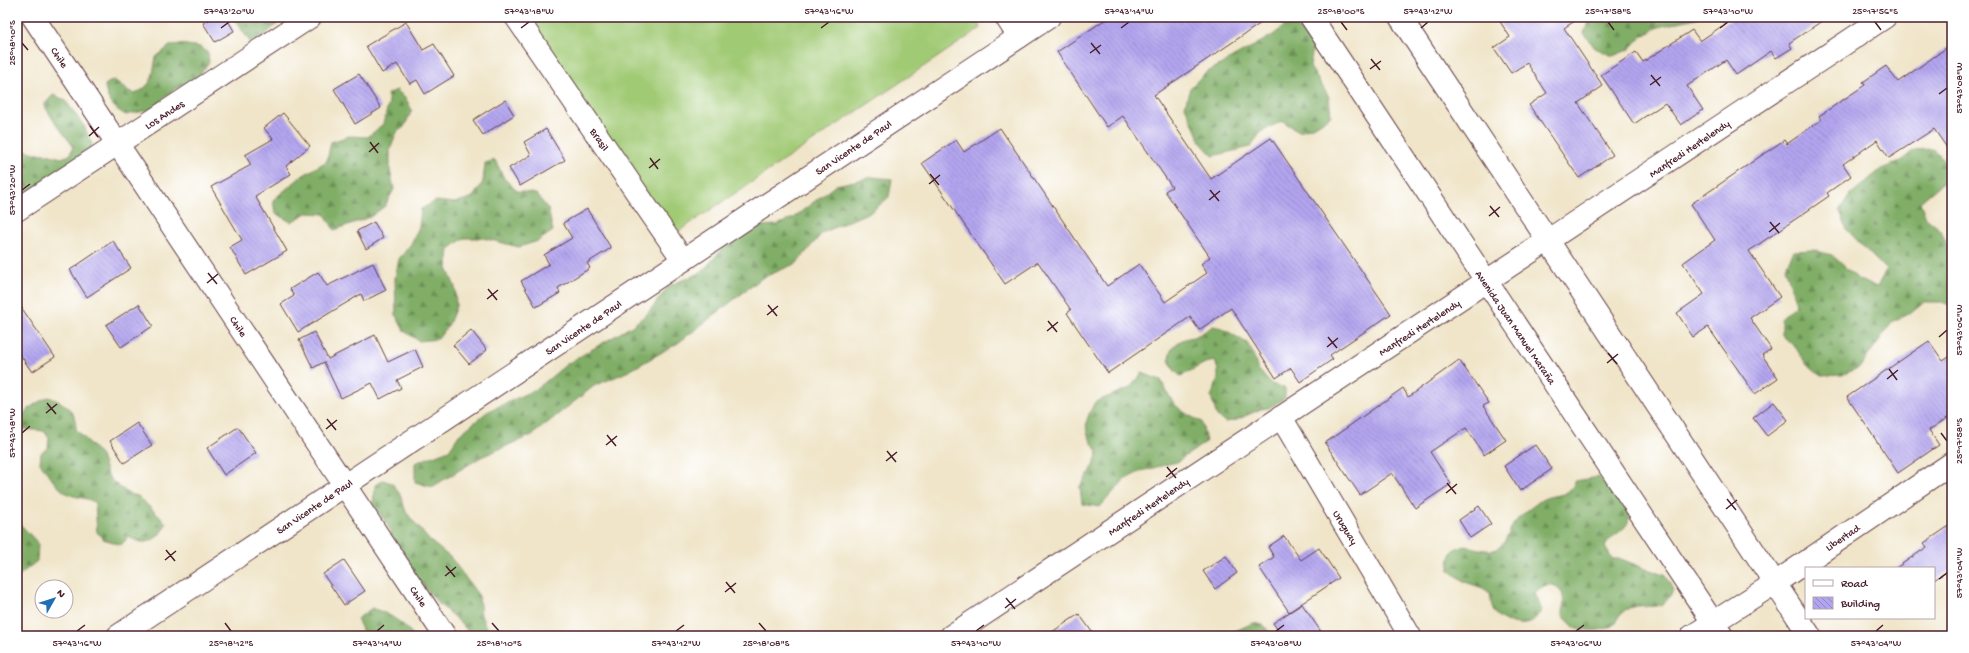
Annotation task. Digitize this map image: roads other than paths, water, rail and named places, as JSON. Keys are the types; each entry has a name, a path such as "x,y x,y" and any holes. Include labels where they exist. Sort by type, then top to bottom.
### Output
{"street":[{"name":"Chile","path":"33,17 445,636"},
{"name":"Los Andes","path":"17,210 310,17"},
{"name":"Brasil","path":"516,17 683,260"},
{"path":"1006,17 1019,36"},
{"name":"San Vicente de Paul","path":"118,636 1048,17"},
{"name":"Avenida Juan Manuel Maraña","path":"1311,17 1718,629"},
{"path":"1400,17 1810,636"},
{"name":"Manfredi Hertelendy","path":"952,636 1885,17"},
{"name":"Uruguay","path":"1281,418 1410,636"},
{"name":"Libertad","path":"1692,636 1718,629 1775,583 1952,463"}]}
